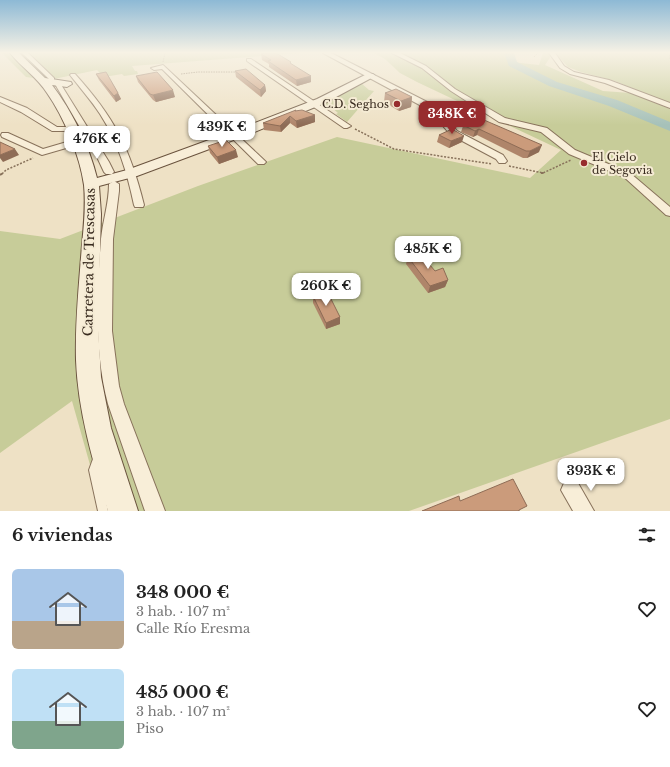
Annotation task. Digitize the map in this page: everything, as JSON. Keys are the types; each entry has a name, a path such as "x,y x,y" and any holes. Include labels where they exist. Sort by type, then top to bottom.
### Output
{"street":[{"name":"Carretera de Trescasas","path":"46,77 53,82 56,99 71,129 91,184 92,227 88,314 89,376 92,401 102,446 123,511"},
{"path":"48,77 69,100 99,153 119,176 139,205"},
{"path":"75,77 100,109 120,140 119,176 108,226 105,331 109,370 116,404 156,511"},
{"path":"173,77 261,162"},
{"path":"274,77 346,126"},
{"path":"91,184 119,176 233,136 313,104 368,77"},
{"path":"372,77 432,108 454,133 500,157 502,164"},
{"path":"437,77 453,90 495,116 510,122 544,130 579,156 627,175 670,213"},
{"path":"589,77 607,81 670,106"},
{"path":"53,82 82,85"},
{"path":"0,100 24,110 55,129 71,129"},
{"path":"5,135 26,144 39,152 46,152 77,144 88,150 94,168 98,172 119,176"},
{"path":"92,227 100,212 102,192 119,176"},
{"path":"571,490 584,511"}],"lane":[{"path":"102,446 94,470 103,511"}],"path":[{"path":"346,126 394,149 502,164 542,173 579,156"},
{"path":"0,175 6,170 46,152"}],"green space":[{"path":"26,77 64,77 49,80"},
{"path":"407,77 571,77 603,91 631,93 670,109 670,419 409,511 103,511 72,401 0,453 0,231 60,239 198,186 337,137 530,178 561,150"},
{"path":"599,77 670,77 670,104 615,81"},
{"path":"361,83 369,90 374,91 347,122 336,114 338,113 330,106 326,108 322,103"}],"building":[{"path":"98,77 109,77 118,93 114,96"},
{"path":"137,77 161,77 173,90 153,95 150,94"},
{"path":"243,77 255,77 265,85 260,90"},
{"path":"291,77 308,77 296,80"},
{"path":"396,89 412,97 401,101 385,93"},
{"path":"296,110 295,111 302,110 315,115 296,121 290,116 280,126 263,123"},
{"path":"475,118 481,121 484,120 542,145 530,151 526,151 479,129 475,131 463,125 466,124 464,123"},
{"path":"452,129 464,136 451,141 439,135"},
{"path":"226,140 236,150 217,157 208,146"},
{"path":"0,142 15,149 0,155"},
{"path":"419,252 435,271 443,268 448,280 430,286 408,257"},
{"path":"327,291 340,317 326,323 313,296"},
{"path":"513,479 527,506 519,511 422,511 459,496 460,501"}],"waterway":[{"path":"539,77 553,84 613,103 670,127"}],"place":[{"name":"C.D. Seghos","path":"397,104"},
{"name":"El Cielo de Segovia","path":"584,163"}]}
